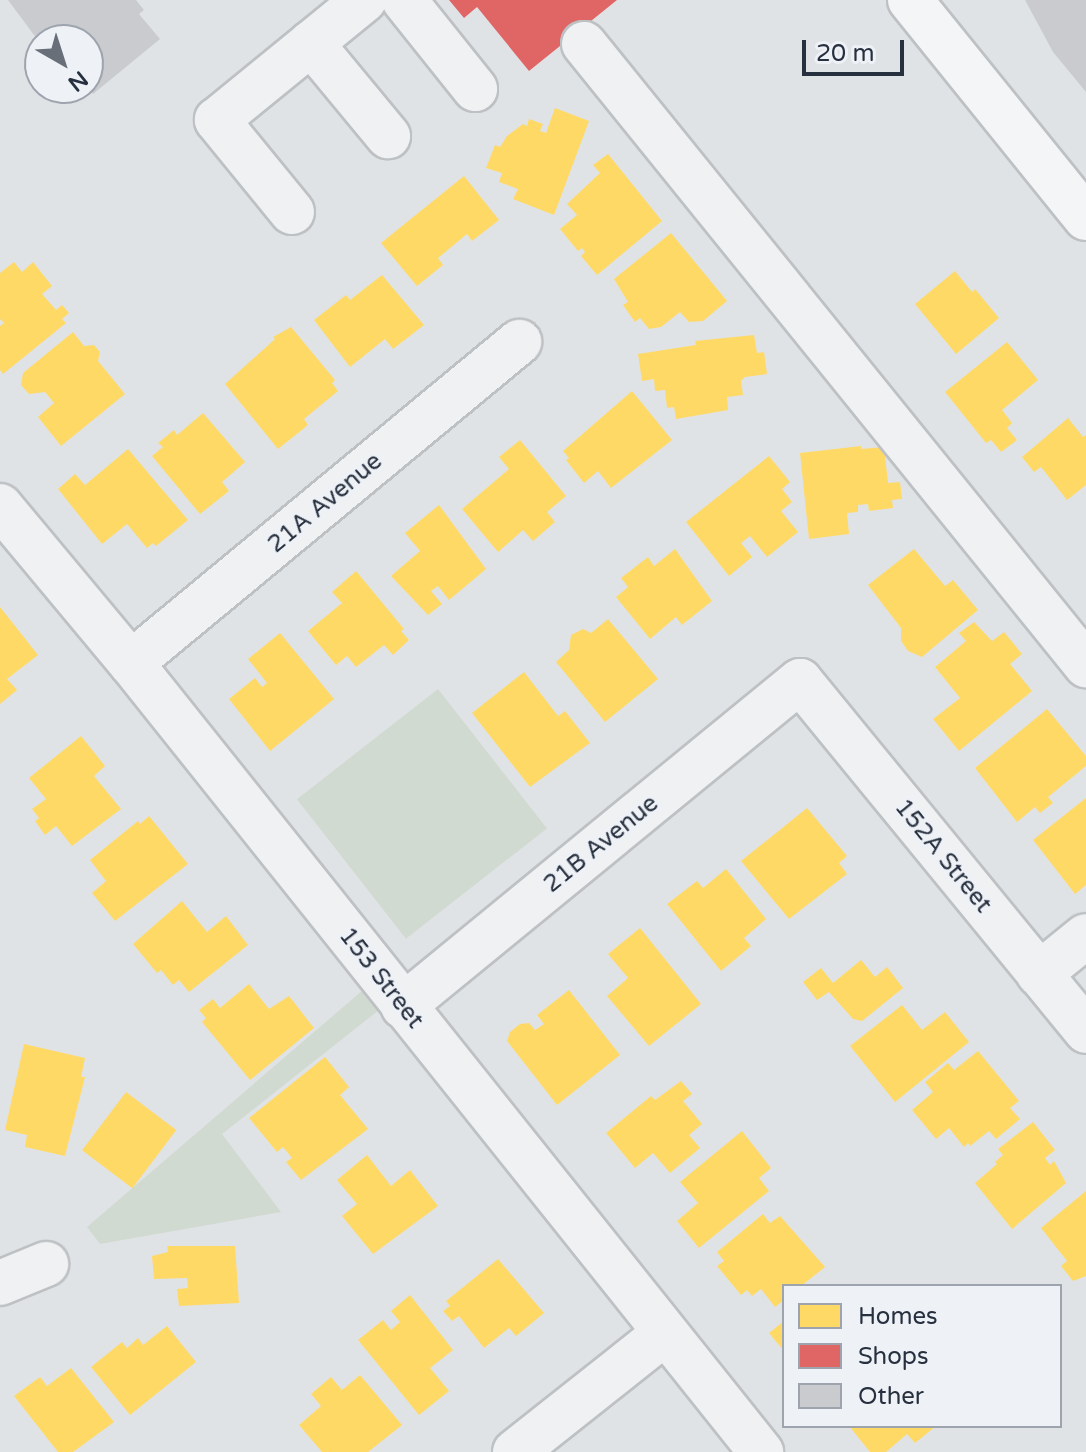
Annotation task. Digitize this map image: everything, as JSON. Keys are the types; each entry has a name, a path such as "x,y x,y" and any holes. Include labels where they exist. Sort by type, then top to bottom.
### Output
{"main road":[{"path":"910,0 1086,218"}],"street":[{"path":"292,212 217,120 364,0"},
{"path":"404,0 475,89"},
{"path":"311,43 388,136"},
{"path":"584,44 1086,665"},
{"name":"21A Avenue","path":"131,663 519,342"},
{"name":"153 Street","path":"0,506 131,663 761,1452"},
{"name":"21B Avenue","path":"403,1006 800,681"},
{"name":"152A Street","path":"800,681 1086,1031"},
{"path":"1039,974 1086,936"},
{"path":"0,1283 46,1264"},
{"path":"515,1452 665,1333"}],"shaded area":[{"path":"438,689 547,828 406,939 297,799"},
{"path":"363,990 379,1010 222,1134 281,1212 100,1244 87,1227"}],"building: Homes":[{"path":"555,108 589,121 554,215 513,199 518,189 499,182 502,173 486,168 495,145 500,147 507,136 523,124 527,126 529,119 543,124 540,131 546,133"},
{"path":"608,154 662,221 597,275 581,256 585,252 582,248 578,251 560,229 577,215 567,204 600,173 593,165"},
{"path":"464,176 499,220 472,241 467,234 438,258 443,265 417,286 381,243"},
{"path":"671,233 727,301 703,321 689,322 680,312 661,327 649,329 640,318 635,322 623,305 628,302 614,279"},
{"path":"14,262 22,272 33,262 52,286 42,294 56,310 62,305 69,313 62,319 66,323 3,374 0,370 0,326 4,323 0,319 0,273"},
{"path":"955,271 999,318 956,354 915,304"},
{"path":"382,275 424,325 393,349 385,339 350,367 314,320 346,295 350,300"},
{"path":"291,327 335,380 332,383 338,391 304,419 308,425 278,449 225,384 275,339 273,337"},
{"path":"73,332 84,346 94,345 100,352 98,361 125,394 61,446 38,417 54,403 45,392 29,394 21,385 23,373"},
{"path":"754,335 757,353 764,352 767,374 745,377 741,381 743,395 727,397 728,410 676,419 674,407 667,408 665,390 655,391 654,379 642,381 638,354 696,345 695,341"},
{"path":"1007,342 1038,380 1002,410 1012,423 1007,428 1017,440 1001,452 991,440 986,443 945,392"},
{"path":"632,391 672,440 611,488 598,471 584,483 566,460 569,458 563,451"},
{"path":"203,413 245,462 222,482 229,491 200,514 152,456 163,447 158,443 174,430 177,435"},
{"path":"1068,418 1083,437 1086,435 1086,485 1067,500 1041,467 1034,472 1022,457"},
{"path":"520,440 566,496 547,512 555,522 533,541 523,530 498,552 462,509 509,469 499,457"},
{"path":"861,446 861,449 884,447 888,483 900,482 902,499 892,500 893,508 869,511 868,504 858,505 858,512 847,513 849,534 809,539 800,453"},
{"path":"128,449 188,520 156,546 153,543 147,548 127,524 102,544 58,489 75,474 85,485"},
{"path":"769,456 790,482 782,489 792,502 781,511 798,532 767,557 750,536 741,543 752,557 729,576 686,522"},
{"path":"439,505 486,569 449,600 438,586 431,591 442,604 428,615 391,576 420,551 405,533"},
{"path":"675,549 712,601 682,625 676,617 650,639 616,597 628,587 621,578 648,557 654,566"},
{"path":"914,549 945,586 953,580 978,610 922,657 908,651 901,641 901,628 868,585"},
{"path":"356,571 404,629 401,631 409,640 393,655 384,645 356,667 347,656 336,665 308,631 342,603 332,592"},
{"path":"0,607 38,655 7,679 17,690 0,704"},
{"path":"608,619 658,679 605,722 556,662 569,650 571,635 583,629 591,633"},
{"path":"974,622 992,641 1004,632 1022,654 1010,664 1032,691 959,751 933,719 960,698 935,667 966,641 959,633"},
{"path":"280,633 334,699 270,751 229,699 255,678 262,687 267,683 248,659"},
{"path":"524,672 558,716 565,711 590,743 530,787 472,713"},
{"path":"1047,709 1086,756 1086,766 1048,797 1053,803 1040,813 1035,807 1017,822 975,768"},
{"path":"81,736 105,766 94,776 121,809 72,846 56,826 45,835 35,821 39,818 32,809 46,799 29,778"},
{"path":"1086,798 1086,885 1075,894 1033,840"},
{"path":"807,808 847,856 839,863 847,874 789,919 741,861"},
{"path":"149,816 188,864 115,921 92,893 106,881 90,860 138,821 140,824"},
{"path":"726,869 766,919 744,938 751,946 721,971 667,904 697,881 703,888"},
{"path":"182,901 207,932 226,916 248,945 189,992 179,980 173,985 161,970 157,973 133,944"},
{"path":"640,928 701,1004 649,1046 607,996 628,978 608,954"},
{"path":"861,960 875,977 887,967 903,988 862,1021 853,1019 829,992 817,1000 803,982 821,968 833,983"},
{"path":"249,984 269,1009 289,996 314,1028 250,1080 202,1022 206,1018 199,1010 213,999 220,1008"},
{"path":"569,990 620,1055 557,1105 507,1041 510,1032 520,1024 529,1023 535,1030 544,1024 537,1015"},
{"path":"902,1005 922,1030 945,1012 969,1042 895,1102 850,1046"},
{"path":"24,1044 85,1058 81,1077 85,1077 65,1156 25,1147 27,1135 5,1130"},
{"path":"978,1051 1019,1101 1010,1108 1020,1119 996,1139 989,1131 970,1146 968,1143 964,1147 949,1128 936,1139 912,1110 933,1092 925,1082 948,1063 954,1070"},
{"path":"325,1057 349,1087 340,1095 368,1129 301,1180 286,1162 292,1158 283,1147 277,1152 249,1118"},
{"path":"681,1081 692,1094 683,1101 702,1124 689,1135 700,1148 670,1173 653,1153 635,1168 606,1133 651,1096 655,1100"},
{"path":"126,1092 176,1130 132,1188 82,1150"},
{"path":"1033,1122 1055,1150 1045,1158 1050,1165 1054,1161 1066,1183 1012,1229 975,1183 997,1164 995,1162 1003,1155 998,1149"},
{"path":"742,1131 771,1168 759,1178 769,1191 699,1248 677,1221 698,1203 680,1182"},
{"path":"367,1155 391,1186 410,1170 438,1206 373,1254 342,1216 357,1204 337,1180"},
{"path":"1086,1191 1086,1276 1073,1281 1061,1266 1067,1261 1041,1228"},
{"path":"763,1214 770,1223 780,1216 825,1267 804,1284 782,1284 782,1302 775,1307 761,1289 752,1296 747,1290 741,1295 717,1266 724,1261 717,1252"},
{"path":"167,1246 235,1246 239,1303 179,1306 177,1289 188,1288 187,1278 154,1279 152,1256 168,1252"},
{"path":"498,1259 544,1313 516,1336 509,1328 484,1348 459,1316 452,1321 443,1311 450,1306 446,1301"},
{"path":"410,1295 453,1350 430,1368 449,1391 419,1415 358,1340 383,1320 391,1330 400,1322 391,1311"},
{"path":"782,1323 782,1349 769,1333"},
{"path":"167,1326 196,1362 130,1415 91,1367 122,1342 127,1348 138,1338 143,1345"},
{"path":"71,1368 114,1422 73,1452 58,1452 14,1396 40,1377 47,1386"},
{"path":"360,1375 402,1425 368,1452 322,1452 299,1425 321,1406 311,1394 331,1377 342,1390"},
{"path":"851,1428 934,1428 915,1443 907,1434 886,1452 870,1452"}],"building: Shops":[{"path":"449,0 617,0 529,71 477,7 464,18"}],"building: Other":[{"path":"8,0 136,0 144,10 139,14 160,39 104,85 104,24 26,24"},
{"path":"1025,0 1086,0 1086,92 1053,52"}]}
